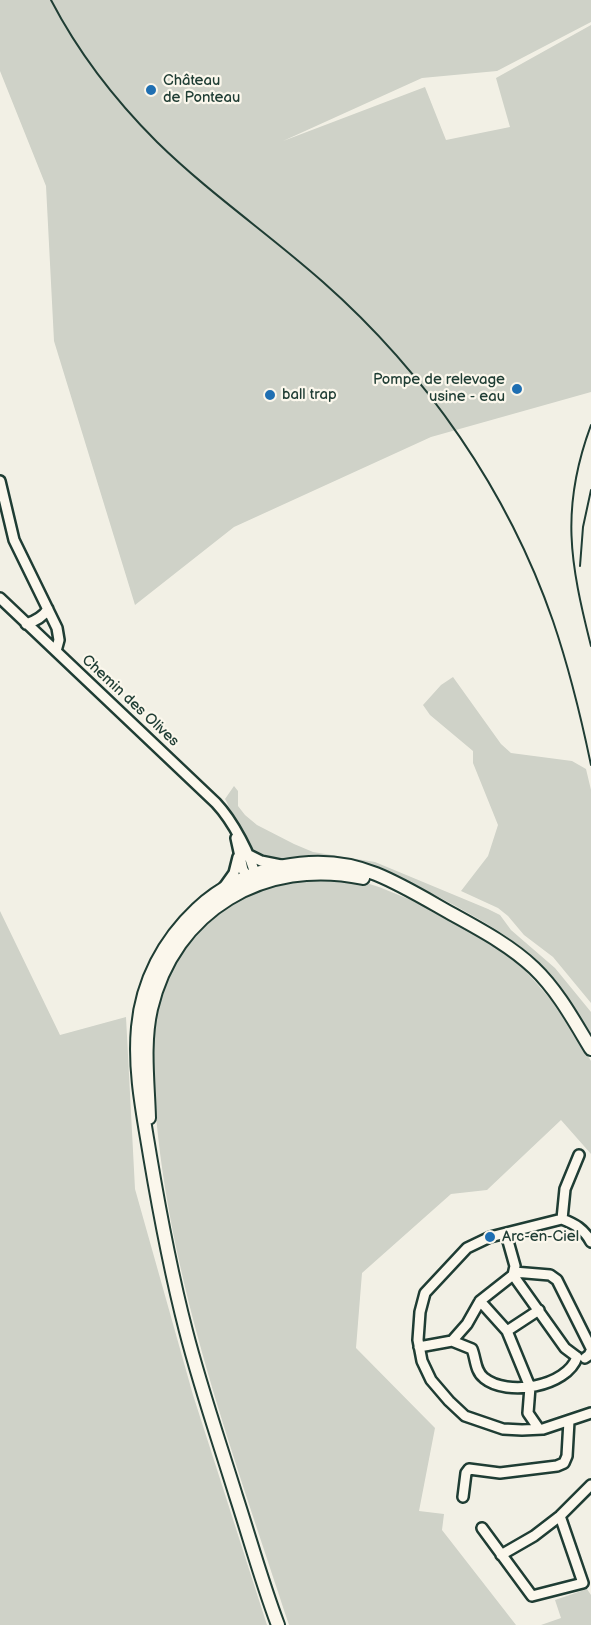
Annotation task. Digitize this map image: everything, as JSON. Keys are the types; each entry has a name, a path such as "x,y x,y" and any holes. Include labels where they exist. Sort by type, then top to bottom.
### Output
{"main road":[{"path":"276,1622 186,1334 163,1235 140,1100 137,1060 138,1027 142,1002 155,965 173,935 202,904 220,892 286,866 335,864 374,873 492,936 531,965 560,999 591,1049"},
{"path":"150,1153 148,1031 151,1010 164,969 188,933 202,918 253,878 286,875 325,872 369,879 424,898"}],"street":[{"path":"0,481 14,540 57,628 59,640 56,651"},
{"name":"Chemin des Olives","path":"0,598 216,803 234,830 243,854 243,870 253,878"},
{"path":"26,624 44,616 48,609"},
{"path":"220,892 234,873 243,854 261,861 286,866"},
{"path":"562,1219 565,1189 579,1155"},
{"path":"591,1242 586,1233 574,1223 562,1219 490,1237 467,1248 425,1293 417,1340 431,1380 465,1416 503,1429 539,1429 591,1413"},
{"path":"452,1341 467,1324 480,1301 513,1274 515,1266 506,1234"},
{"path":"513,1274 565,1348 587,1355"},
{"path":"513,1274 550,1275 557,1280 587,1355"},
{"path":"480,1301 507,1331 530,1387 528,1413 539,1429"},
{"path":"507,1331 540,1310"},
{"path":"419,1347 452,1341 472,1349 477,1371 484,1378 496,1385 513,1388 530,1387 558,1379 587,1355"},
{"path":"463,1497 466,1473 469,1469 500,1473 557,1466 564,1463 567,1456 569,1421"},
{"path":"501,1555 534,1536 560,1516 591,1485"},
{"path":"482,1528 532,1596 583,1583 560,1516"}],"shaded area":[{"path":"0,0 591,0 591,22 497,71 422,78 283,141 425,87 446,140 510,127 496,78 591,25 591,392 431,437 234,527 135,605 54,341 46,186 0,71"},
{"path":"453,677 501,744 511,753 572,761 586,769 591,790 591,1003 553,957 524,935 508,916 498,908 461,891 488,856 498,825 473,763 473,751 430,715 423,705 441,685"},
{"path":"234,786 238,791 238,806 245,815 257,825 294,844 313,852 375,862 500,915 511,930 555,968 591,1012 591,1036 564,992 545,968 518,944 455,906 383,871 278,862 255,855 243,838 225,799"},
{"path":"295,878 360,881 411,900 458,923 518,962 559,1009 591,1061 591,1154 561,1120 487,1190 451,1194 362,1273 356,1348 435,1428 419,1511 444,1514 442,1530 516,1625 289,1625 226,1433 189,1303 174,1237 155,1104 153,1039 155,1022 161,991 173,962 200,927 223,908 248,893"},
{"path":"0,911 60,1035 126,1017 135,1189 193,1395 267,1625 0,1625"},
{"path":"587,1589 591,1595 591,1625 541,1625 561,1618 555,1600"}],"railway":[{"path":"51,0 85,57 141,126 197,179 302,264 361,317 396,355 460,437 513,526 534,573 564,657 591,765"},
{"path":"591,425 581,455 572,510 574,561 591,646"},
{"path":"580,566 583,527 591,490"}],"place":[{"name":"Château de Ponteau","path":"151,90"},
{"name":"Pompe de relevage usine - eau","path":"517,389"},
{"name":"ball trap","path":"270,395"},
{"name":"Arc-en-Ciel","path":"490,1237"}]}
